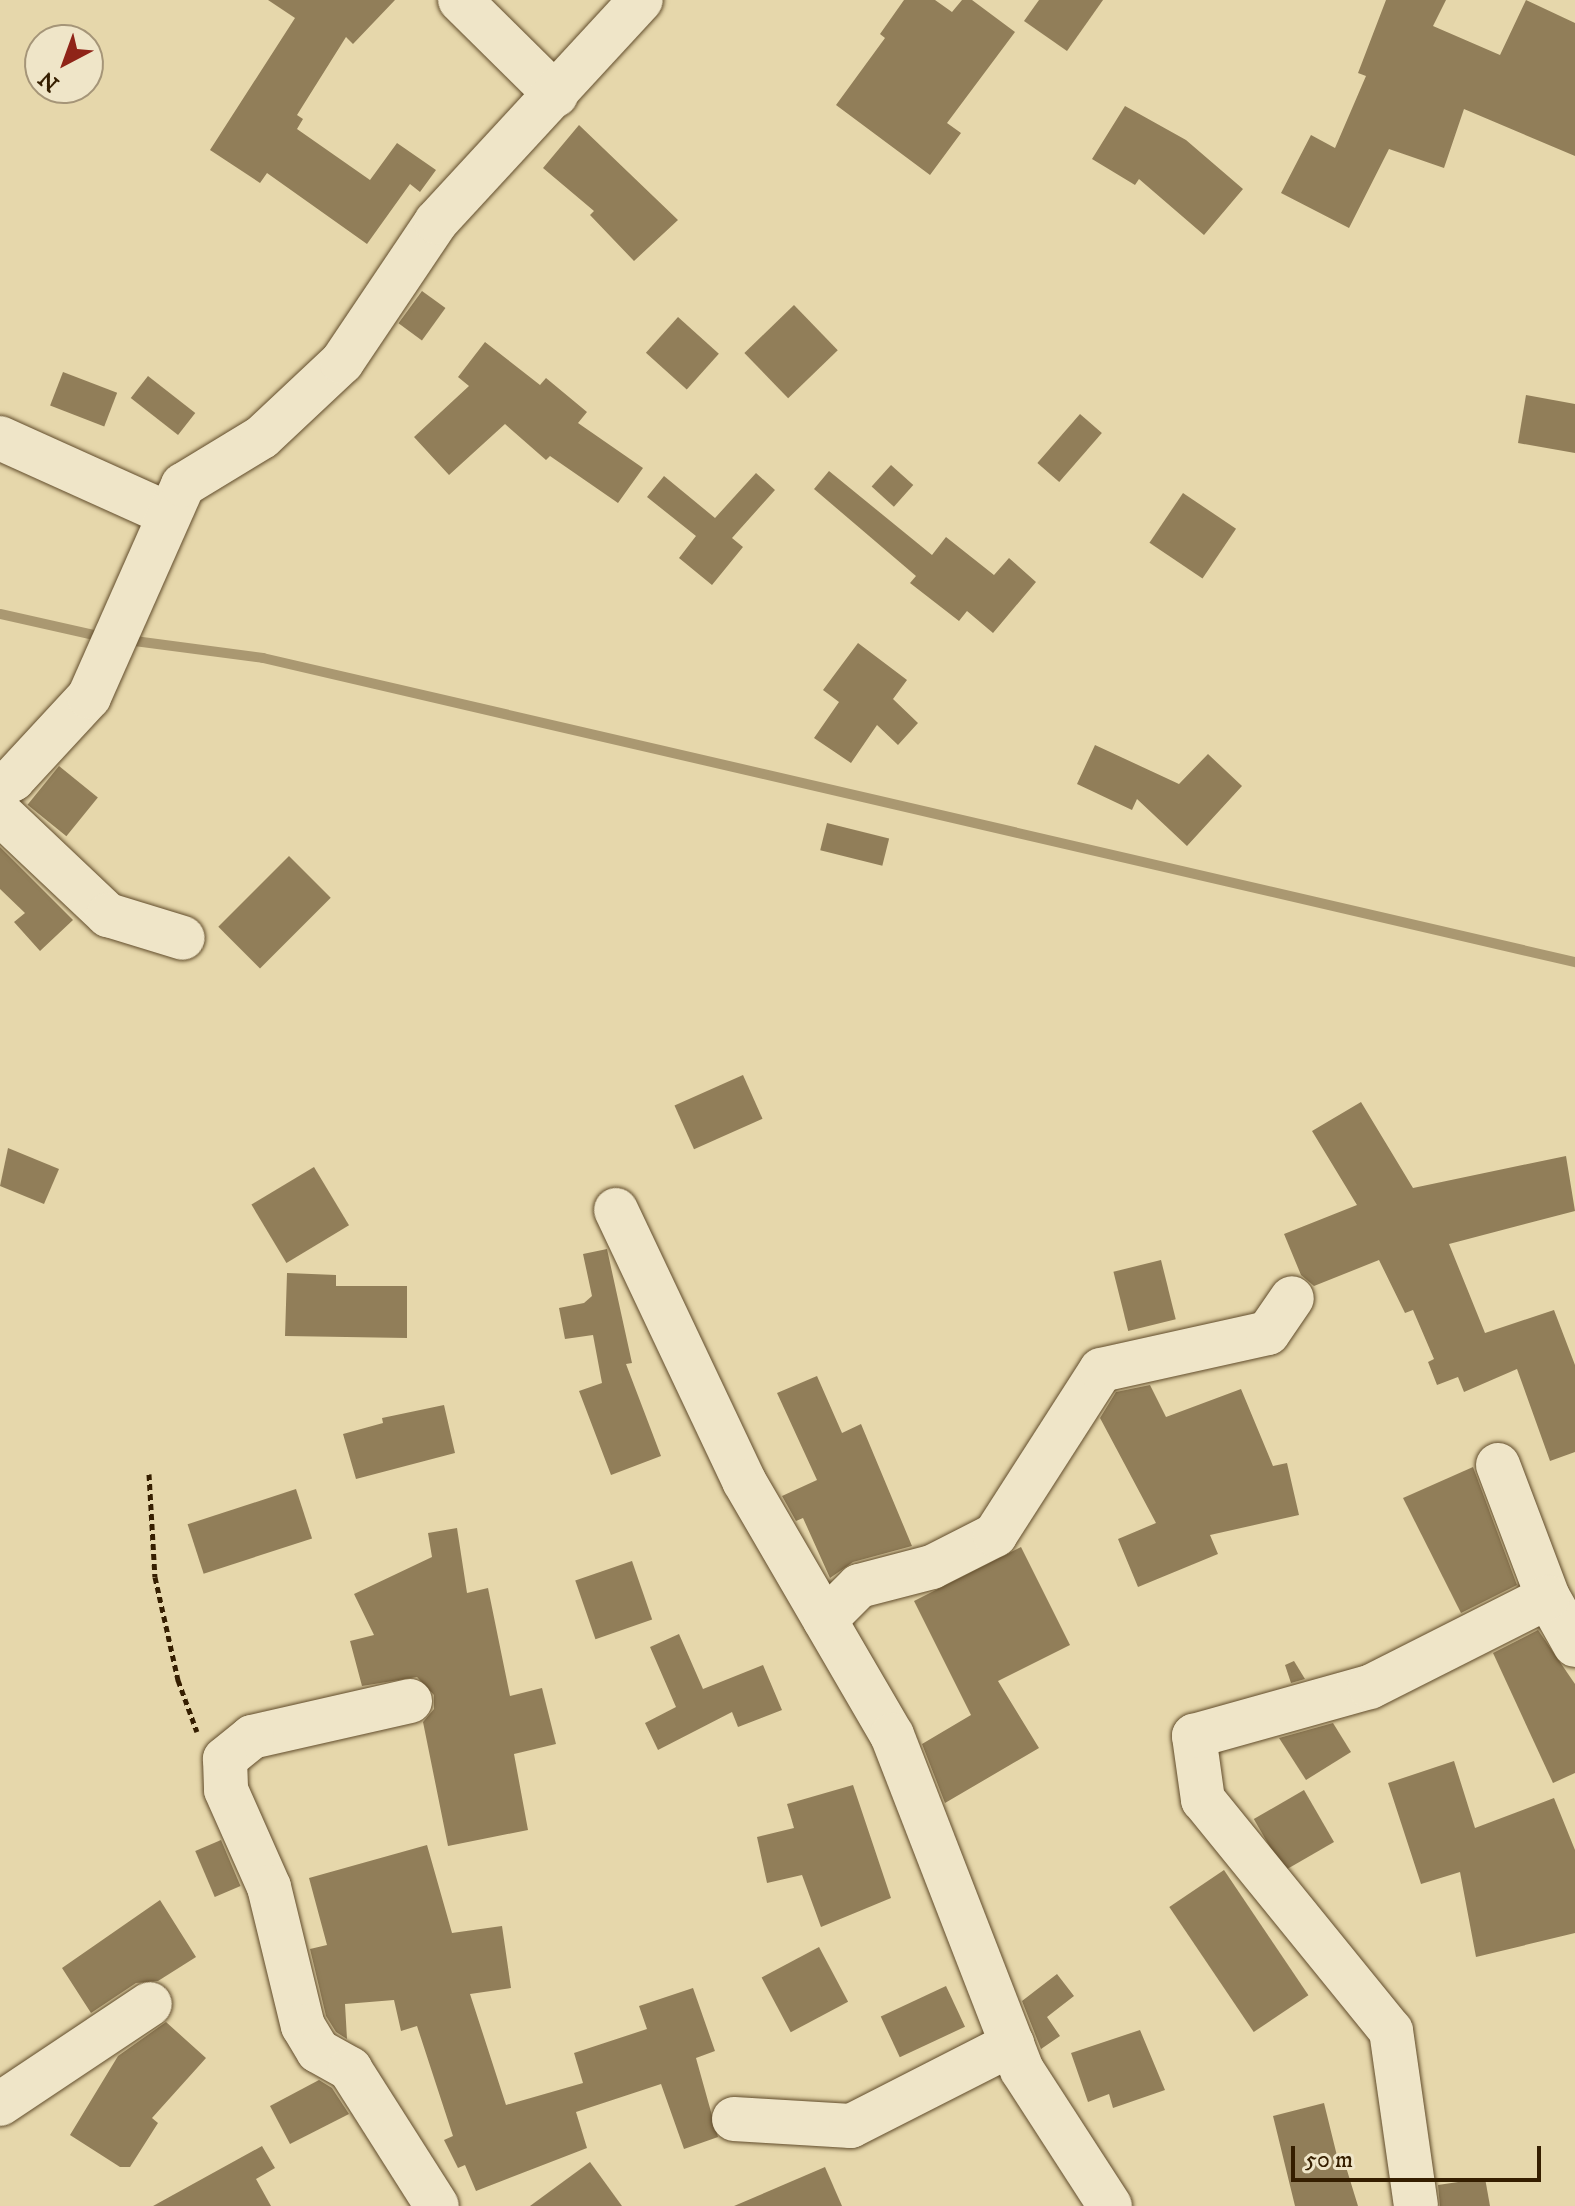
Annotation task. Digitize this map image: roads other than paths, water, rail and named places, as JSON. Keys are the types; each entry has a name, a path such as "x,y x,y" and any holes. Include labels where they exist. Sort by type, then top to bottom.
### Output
{"street":[{"path":"460,0 556,95"},
{"path":"0,786 13,779 89,697 183,485 262,437 342,362 436,222 641,0"},
{"path":"0,438 168,514"},
{"path":"0,813 108,915 183,938"},
{"path":"616,1210 744,1481 892,1735 1022,2070 1110,2206"},
{"path":"825,1620 859,1586 932,1567 995,1535 1101,1370 1268,1333 1292,1298"},
{"path":"1498,1465 1548,1597 1575,1645"},
{"path":"1416,2206 1391,2031 1203,1800 1194,1736 1370,1687 1548,1597"},
{"path":"410,1701 252,1737 225,1759 226,1790 269,1887 303,2026 318,2051 350,2069 437,2206"},
{"path":"0,2104 150,2004"},
{"path":"734,2119 851,2126 1012,2044"}],"waterway":[{"path":"0,614 103,637"},
{"path":"127,640 263,658 1575,962"}]}
